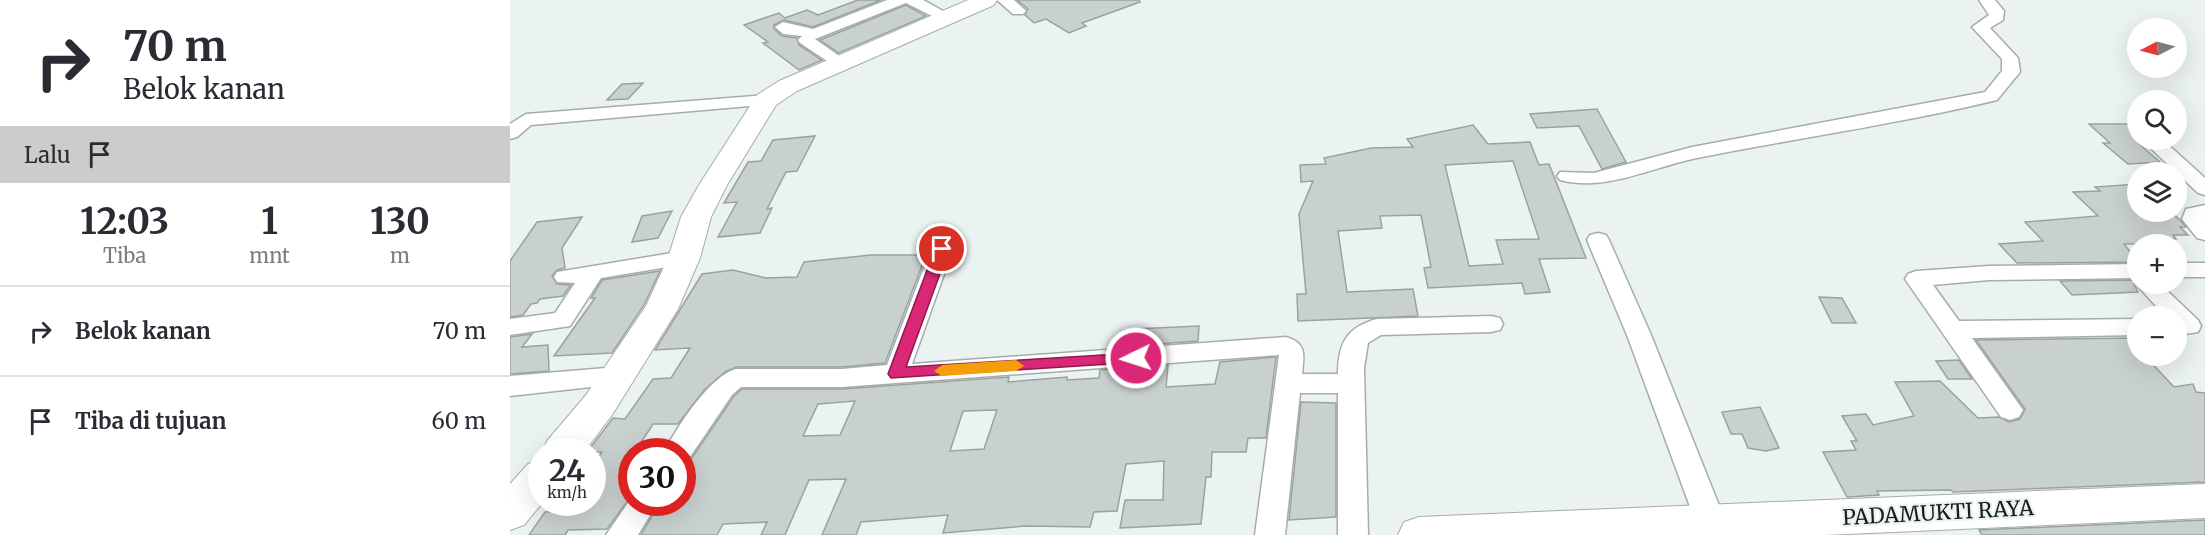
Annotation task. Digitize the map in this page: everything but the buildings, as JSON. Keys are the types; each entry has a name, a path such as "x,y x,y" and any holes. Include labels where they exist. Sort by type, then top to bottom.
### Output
{"street":[{"path":"783,27 789,31 800,30 813,35 901,0"},
{"path":"911,0 948,18"},
{"path":"572,438 599,405 661,309 684,258 700,209 766,100 788,86 986,0"},
{"path":"1005,0 1018,11"},
{"path":"1567,176 1594,179 1692,153 1991,96 2011,72 2010,58 1980,27 1997,17 1996,11 1987,0"},
{"path":"806,40 839,64"},
{"path":"510,133 526,120 766,100"},
{"path":"2165,150 2197,175 2205,189"},
{"path":"2202,214 2193,219 2205,233"},
{"path":"1598,240 1639,335 1712,523"},
{"path":"896,374 942,249"},
{"path":"565,277 684,258"},
{"path":"2187,270 2205,270"},
{"path":"510,327 562,320 594,272"},
{"path":"2010,410 1916,281 1919,277 2127,275"},
{"path":"2158,294 2190,326"},
{"path":"1353,535 1351,383 1356,339 1377,327 1491,324"},
{"path":"1953,330 2127,327"},
{"path":"688,438 723,388 736,378 842,378 1286,346 1292,350 1270,535"},
{"path":"510,386 618,376"},
{"path":"1288,384 1351,383"},
{"path":"510,513 528,492"},
{"name":"PADAMUKTI RAYA","path":"1419,535 1631,531 1712,523 2205,501"},
{"path":"621,535 634,516"}],"slow traffic":[{"path":"942,371 1016,366"}],"route":[{"path":"942,249 896,374 1136,358"}]}
